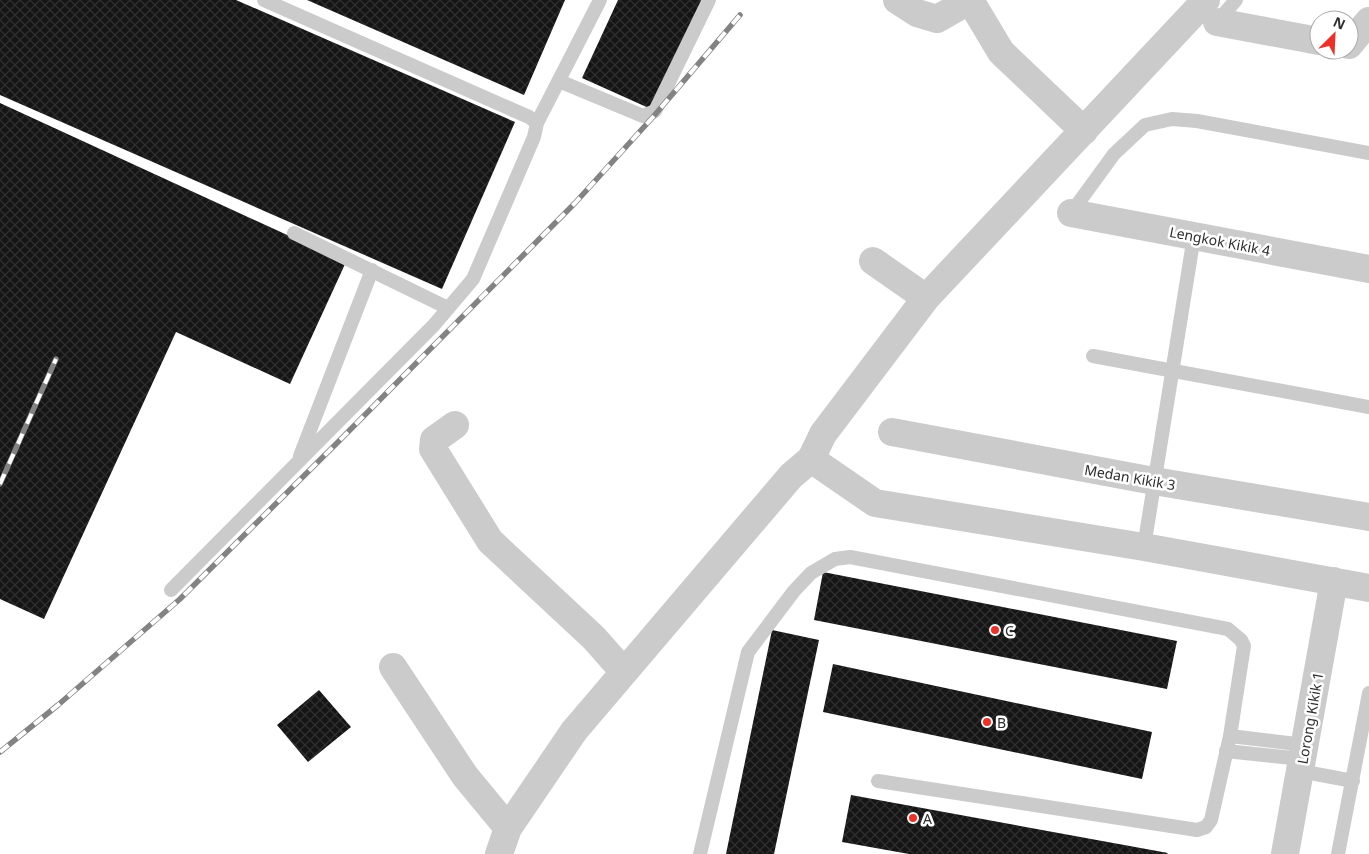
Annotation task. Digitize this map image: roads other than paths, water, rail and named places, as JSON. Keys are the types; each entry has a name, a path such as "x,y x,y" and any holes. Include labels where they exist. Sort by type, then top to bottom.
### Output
{"street":[{"path":"897,0 918,13 937,19 970,0 1001,52 1084,131"},
{"path":"499,854 508,828 574,731 791,476 811,459 823,434 926,298 1084,131 1211,11 1309,38"},
{"path":"1359,34 1369,22"},
{"name":"Lengkok Kikik 4","path":"1071,213 1369,269"},
{"path":"873,261 926,298"},
{"path":"455,425 434,440 433,449 490,541 594,638 624,672"},
{"name":"Medan Kikik 3","path":"892,432 1154,482 1369,516"},
{"path":"811,459 875,503 1144,547 1369,588"},
{"name":"Lorong Kikik 1","path":"1285,854 1334,581"},
{"path":"393,667 465,776 508,828"}],"lane":[{"path":"264,0 520,113 537,123"},
{"path":"171,590 434,325 473,278 534,137 537,123 600,0"},
{"path":"559,81 629,112 643,116 655,110 709,0"},
{"path":"1211,11 1236,0"},
{"path":"1071,213 1114,154 1145,125 1172,119 1197,121 1369,153"},
{"path":"294,233 448,308"},
{"path":"1144,547 1194,236"},
{"path":"298,461 372,270"},
{"path":"1093,356 1369,407"},
{"path":"700,854 748,652 794,590 811,573 835,559 850,557 1228,629 1241,640 1244,646 1230,736 1211,820 1206,827 1197,830 878,781"},
{"path":"1338,854 1369,693"},
{"path":"1230,736 1302,758 1353,781"},
{"path":"1226,751 1302,758"}],"railway":[{"path":"0,752 58,705 180,599 338,442 575,203 653,117 740,15"},
{"path":"0,484 56,359"}],"place":[{"name":"C","path":"995,630"},
{"name":"B","path":"987,722"},
{"name":"A","path":"913,818"}]}
